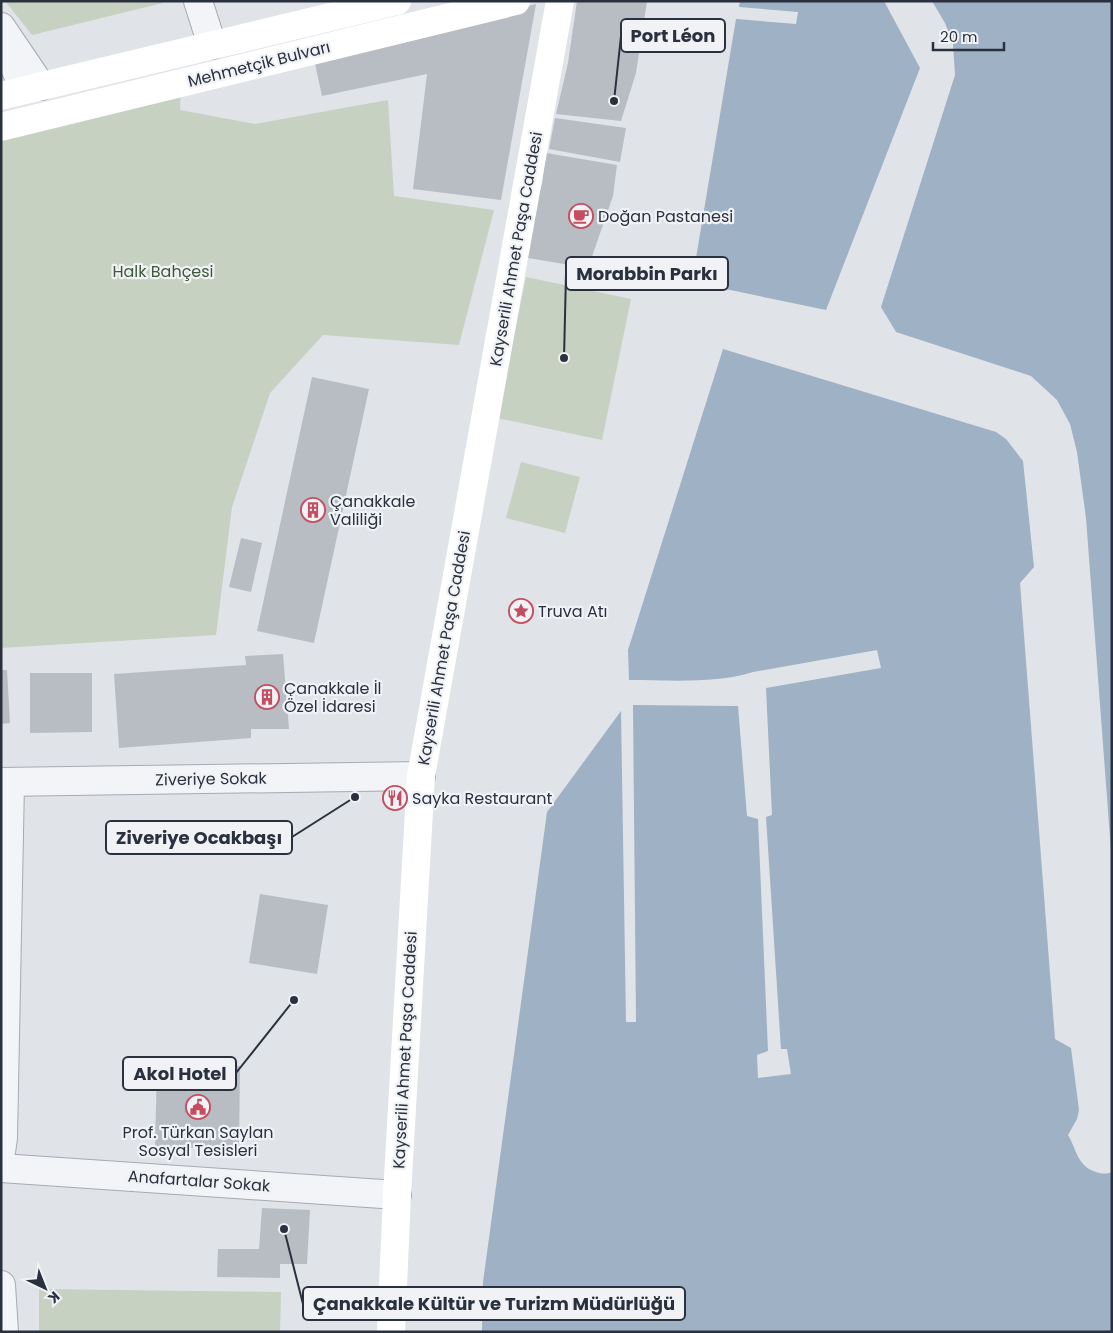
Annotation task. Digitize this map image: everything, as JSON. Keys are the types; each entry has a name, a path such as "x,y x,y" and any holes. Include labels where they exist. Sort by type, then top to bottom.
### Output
{"main road":[{"name":"Mehmetçik Bulvarı","path":"31,89 397,1"},
{"name":"Mehmetçik Bulvarı","path":"13,124 516,1"},
{"name":"Kayserili Ahmet Paşa Caddesi","path":"391,1332 421,776 560,1"},
{"path":"13,124 31,89 70,110"}],"street":[{"path":"198,1 212,45"},
{"path":"1,27 31,89"},
{"name":"Ziveriye Sokak","path":"6,782 421,776"},
{"path":"1,1152 3,1138 6,782"},
{"name":"Anafartalar Sokak","path":"1,1168 397,1194"},
{"path":"1,1284 4,1332"}],"lane":[{"path":"1,54 31,89"}],"green space":[{"path":"5,1 163,1 163,3 32,35"},
{"name":"Halk Bahçesi","path":"181,87 180,110 255,124 388,100 394,196 494,210 459,345 323,335 270,393 232,507 216,635 1,648 1,134"},
{"path":"526,277 631,299 602,440 497,418"},
{"path":"521,462 580,477 565,533 506,518"},
{"path":"39,1289 281,1292 280,1332 39,1332"}],"water":[{"path":"740,1 884,1 920,68 826,310 692,282 736,19 796,24 798,12 739,7"},
{"path":"932,1 1112,1 1112,864 1086,518 1077,452 1070,424 1057,400 1031,376 896,332 881,307 955,75 953,44 945,23"},
{"path":"723,349 996,432 1006,439 1023,461 1034,567 1020,583 1055,1039 1071,1048 1079,1110 1077,1119 1068,1135 1078,1157 1085,1166 1098,1173 1112,1172 1112,1332 482,1332 483,1282 547,812 621,711 626,1022 636,1022 633,705 738,706 747,816 758,819 768,1051 757,1055 758,1078 791,1074 787,1049 781,1049 766,817 772,815 766,688 881,668 877,650 707,680 629,680 628,650"}],"building":[{"path":"577,1 647,1 636,73 621,121 556,114 568,63"},
{"path":"536,4 501,200 413,189 427,74 322,96 314,59"},
{"path":"555,118 626,128 620,162 549,149"},
{"path":"546,153 617,165 613,196 588,268 522,257 542,184"},
{"name":"Çanakkale Valiliği","path":"312,377 369,389 314,643 257,631"},
{"path":"241,538 262,543 251,592 229,587"},
{"path":"283,654 289,729 251,729 251,738 119,748 114,674 246,665 245,656"},
{"path":"1,670 7,670 10,723 1,724"},
{"path":"30,673 92,673 92,732 30,733"},
{"path":"260,894 328,905 317,974 249,963"},
{"name":"Prof. Türkan Saylan Sosyal Tesisleri","path":"157,1065 240,1066 239,1149 155,1147"},
{"path":"262,1208 310,1210 307,1264 280,1264 280,1278 217,1277 218,1249 259,1249"}],"place":[{"name":"Port Léon","path":"614,101"},
{"name":"Doğan Pastanesi","path":"581,216"},
{"name":"Morabbin Parkı","path":"564,358"},
{"name":"Çanakkale Valiliği","path":"313,510"},
{"name":"Truva Atı","path":"521,611"},
{"name":"Çanakkale İl Özel İdaresi","path":"267,697"},
{"name":"Ziveriye Ocakbaşı","path":"355,797"},
{"name":"Sayka Restaurant","path":"395,798"},
{"name":"Akol Hotel","path":"294,1000"},
{"name":"Prof. Türkan Saylan Sosyal Tesisleri","path":"198,1107"},
{"name":"Çanakkale Kültür ve Turizm Müdürlüğü","path":"284,1229"}]}
